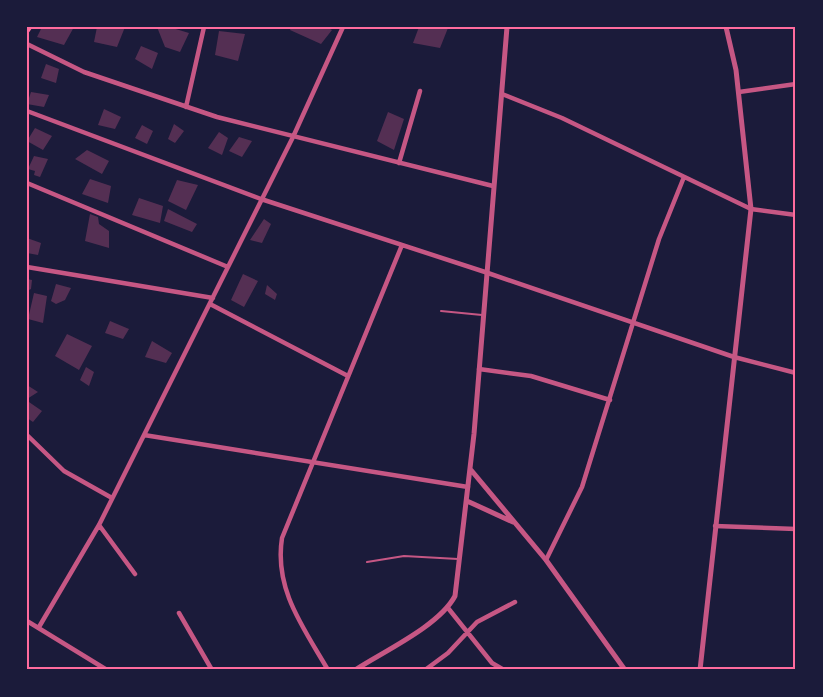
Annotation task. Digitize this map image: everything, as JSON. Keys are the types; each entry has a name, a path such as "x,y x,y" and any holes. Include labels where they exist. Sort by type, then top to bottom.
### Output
{"street":[{"path":"186,107 204,27"},
{"path":"39,627 99,525 293,136 343,27"},
{"path":"354,670 424,627 448,608 455,596 471,470 485,272 507,27"},
{"path":"700,670 751,209 739,93 726,27"},
{"path":"27,44 84,72 186,107 493,186"},
{"path":"739,93 796,84"},
{"path":"399,163 420,91"},
{"path":"502,94 562,118 751,209 796,215"},
{"path":"27,111 261,200 485,272 734,357 796,373"},
{"path":"546,560 582,487 659,239 684,177"},
{"path":"27,183 228,267"},
{"path":"328,670 290,604 280,568 282,538 402,245"},
{"path":"27,267 213,298"},
{"path":"210,304 348,376"},
{"path":"479,369 531,376 610,400"},
{"path":"27,435 64,471 112,498"},
{"path":"144,435 468,487"},
{"path":"471,470 546,560 625,670"},
{"path":"466,501 513,522"},
{"path":"99,525 135,574"},
{"path":"715,526 796,529"},
{"path":"425,670 490,612 515,602"},
{"path":"448,608 492,663 504,670"},
{"path":"179,613 212,670"},
{"path":"27,621 107,670"}],"lane":[{"path":"441,311 482,315"},
{"path":"367,562 404,556 460,559"}],"building":[{"path":"42,27 74,27 64,45 37,37"},
{"path":"97,27 125,27 117,47 94,42"},
{"path":"157,27 169,27 189,33 180,52 165,47"},
{"path":"291,27 326,27 332,30 321,44 290,30"},
{"path":"419,27 448,28 440,48 413,43"},
{"path":"219,31 245,34 238,61 215,55"},
{"path":"141,46 158,53 152,69 135,59"},
{"path":"46,64 59,69 56,83 41,78"},
{"path":"31,92 49,95 44,107 27,104"},
{"path":"104,109 121,117 115,129 98,125"},
{"path":"388,112 404,119 394,150 377,141"},
{"path":"174,124 184,131 175,143 168,139"},
{"path":"142,125 153,131 147,144 135,138"},
{"path":"35,128 52,136 43,150 27,141"},
{"path":"219,132 228,138 222,155 208,148"},
{"path":"239,137 252,141 242,157 229,151"},
{"path":"87,150 109,161 102,174 75,159"},
{"path":"34,156 48,159 40,177 34,175 35,171 28,169"},
{"path":"90,179 111,186 108,203 82,194"},
{"path":"177,180 198,185 186,210 168,201"},
{"path":"139,198 163,206 160,223 132,215"},
{"path":"168,209 197,224 192,232 164,221"},
{"path":"90,214 98,217 99,224 109,231 109,248 85,241"},
{"path":"264,219 271,224 262,243 250,240"},
{"path":"27,238 41,243 38,255 27,253"},
{"path":"243,274 258,281 244,307 231,300"},
{"path":"27,279 32,280 31,289 27,291"},
{"path":"56,284 71,288 65,300 56,304 51,301"},
{"path":"267,285 277,294 275,300 265,294"},
{"path":"34,293 47,296 43,323 28,319"},
{"path":"110,321 129,329 123,339 105,333"},
{"path":"67,334 92,346 79,370 55,356"},
{"path":"152,341 172,353 166,363 145,357"},
{"path":"86,367 94,372 89,386 80,380"},
{"path":"27,385 38,392 27,399"},
{"path":"29,402 42,411 33,422 27,418"}]}
